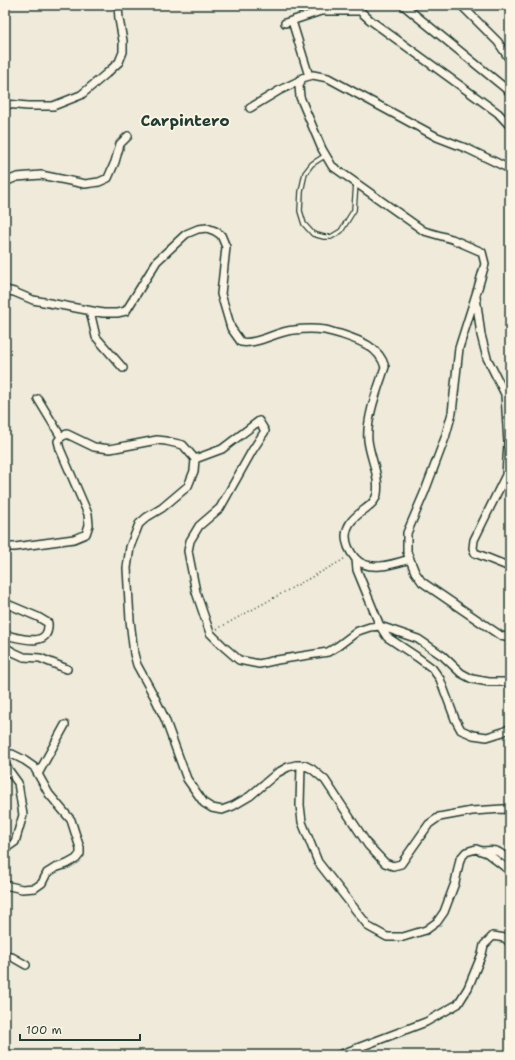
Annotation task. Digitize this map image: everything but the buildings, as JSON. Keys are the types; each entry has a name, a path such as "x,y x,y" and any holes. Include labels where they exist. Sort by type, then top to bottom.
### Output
{"street":[{"path":"5,104 53,106 81,95 106,74 119,62 123,52 118,5"},
{"path":"403,5 510,92"},
{"path":"460,5 498,42 510,60"},
{"path":"309,76 289,22 321,12 360,11 370,20 498,113 510,126"},
{"path":"250,108 280,90 301,80 302,78 312,75 328,78 437,137 468,149 510,169"},
{"path":"301,80 299,86 300,97 322,149 332,166 424,231 452,239 482,252 485,264 458,348 452,413 445,438 408,533 408,552 415,572 422,582 501,636 510,638"},
{"path":"5,182 17,177 41,175 85,184 99,182 108,178 115,162 120,144 128,136"},
{"path":"5,290 33,300 90,311 117,313 126,311 157,261 186,234 198,228 207,228 215,231 220,235 226,247 221,294 231,328 241,342 248,343 278,333 294,330 325,330 364,342 383,360 385,367 368,423 368,441 377,479 377,495 373,502 351,521 347,532 346,542 351,553 358,562 373,566 392,564 410,559"},
{"path":"476,294 481,335 487,358 505,394 508,443 506,475 474,540 473,548 475,553 510,567"},
{"path":"90,311 96,337 123,368"},
{"path":"38,399 61,437"},
{"path":"195,459 222,450 259,421 265,431 220,508 198,526 190,541 188,551 196,592 210,633 239,660 259,664 328,652 358,631 370,627 380,626 418,639 443,656 461,673 472,678 489,682 510,682"},
{"path":"5,547 74,539 86,534 89,525 88,514 60,449 58,441 61,437 67,434 94,447 110,449 156,440 183,445 195,459 194,471 188,486 162,508 139,524 130,547 127,568 130,620 136,665 165,719 187,779 204,803 212,808 222,810 233,806 250,796 277,773 288,767 304,765 312,769 325,780 368,844 385,863 393,866 401,864 428,824 439,817 472,811 510,810"},
{"path":"356,559 357,570 380,626 387,637 432,668 440,679 455,719 461,730 473,735 487,736 503,732 510,728"},
{"path":"5,602 48,623 48,629 45,637 39,640 27,640 5,635"},
{"path":"5,647 24,657 40,658 67,669"},
{"path":"38,774 65,725"},
{"path":"5,754 12,754 34,767 49,794 71,820 80,848 80,854 76,859 47,873 42,883 35,888 22,889 5,885"},
{"path":"5,765 18,783 23,815 15,842 5,849"},
{"path":"301,765 300,805 302,822 318,862 369,927 387,937 403,937 426,930 438,922 444,912 455,883 460,859 466,852 476,849 487,853 510,871"},
{"path":"482,851 498,851 510,861"},
{"path":"339,1055 426,1022 458,1004 468,988 482,954 484,945 493,936 505,938 510,943"},
{"path":"5,957 12,957 26,965"}],"lane":[{"path":"326,155 312,164 305,173 301,192 300,211 304,224 313,234 331,237 341,231 354,210 356,183"}],"path":[{"path":"210,633 341,561 351,553"}],"district":[{"name":"Carpintero","path":"185,120"}]}
